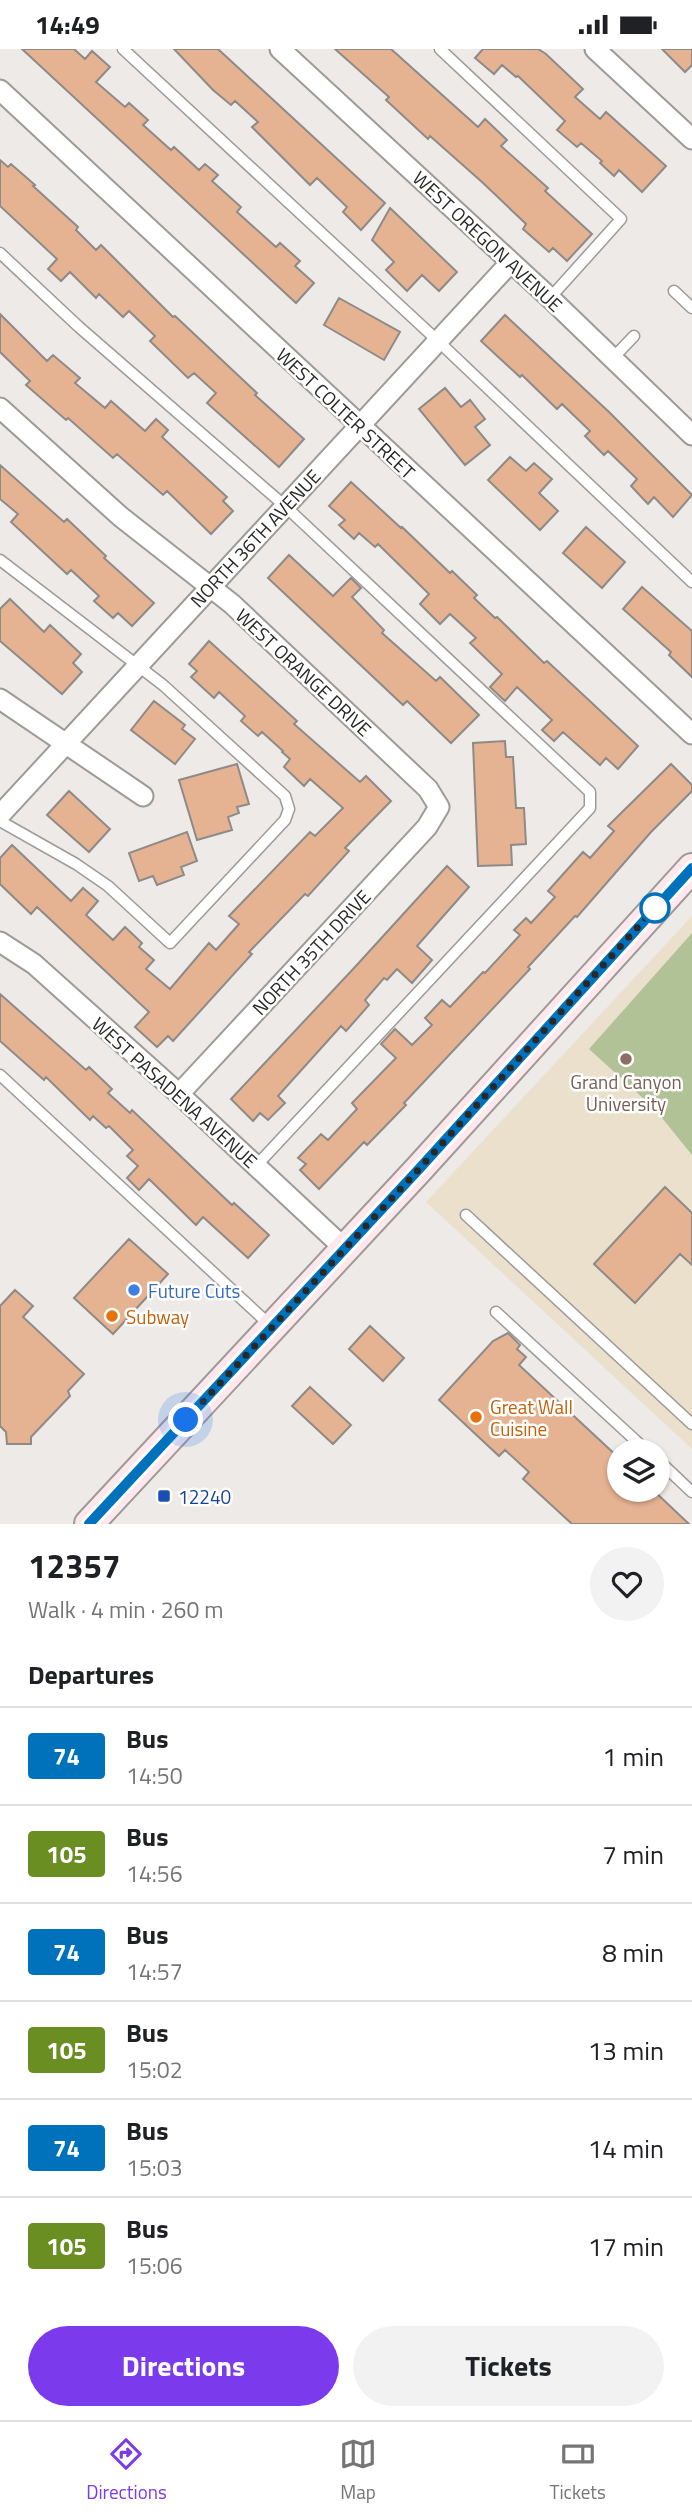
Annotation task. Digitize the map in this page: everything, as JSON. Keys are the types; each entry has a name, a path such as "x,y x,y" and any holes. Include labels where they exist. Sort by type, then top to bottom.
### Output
{"main road":[{"path":"89,1524 345,1249 692,868"}],"street":[{"name":"WEST OREGON AVENUE","path":"280,49 550,298 692,435"},
{"path":"595,49 692,139"},
{"name":"WEST COLTER STREET","path":"0,90 692,734"},
{"name":"NORTH 36TH AVENUE","path":"0,815 510,262"},
{"name":"WEST ORANGE DRIVE","path":"0,408 121,517 211,586 428,789 439,807"},
{"path":"0,699 144,796"},
{"name":"NORTH 35TH DRIVE","path":"179,1094 427,827 439,807"},
{"name":"WEST PASADENA AVENUE","path":"0,942 34,964 179,1094 345,1249"}],"lane":[{"path":"123,49 438,341 692,582"},
{"path":"440,49 621,219 550,298"},
{"path":"0,253 79,327 285,506 590,792 590,808 257,1166"},
{"path":"674,291 692,308"},
{"path":"613,358 634,336"},
{"path":"0,560 163,685 285,796 289,809 285,820 170,943 108,886 76,864 0,821"},
{"path":"0,1075 272,1327"},
{"path":"466,1215 692,1424"},
{"path":"496,1312 635,1439"},
{"path":"670,1471 692,1492"}],"shaded area":[{"name":"Grand Canyon University","path":"692,916 692,1449 426,1202"}],"green space":[{"path":"692,933 692,1155 654,1108 589,1049"}],"building":[{"path":"22,49 74,49 85,59 92,51 110,67 96,82 125,107 129,103 148,120 143,125 171,150 174,147 199,170 205,164 218,175 212,181 241,207 237,212 276,247 280,243 300,261 295,266 314,283 296,303"},
{"path":"174,49 218,49 385,203 361,230 343,212 347,207 317,178 310,185 252,127 258,122 235,101 231,105 213,90"},
{"path":"335,49 391,49 478,127 485,119 507,140 501,146 548,188 545,191 592,234 567,261 553,248 549,252 523,229 526,224 482,182 430,136 428,139 386,100 389,97"},
{"path":"483,49 538,49 546,54 583,89 575,97 600,119 606,112 666,166 642,192 619,170 614,176 600,163 602,161 581,143 577,147 557,130 565,121 518,76 502,65 494,74 475,58"},
{"path":"662,49 692,49 692,65 685,72"},
{"path":"0,160 8,167 11,164 35,185 33,186 78,227 76,230 96,250 101,245 173,317 304,439 279,467 207,403 216,393 194,373 188,378 150,341 155,336 129,311 123,317 99,294 96,298 70,272 61,281 48,269 57,259 0,206"},
{"path":"390,208 457,272 439,291 422,275 407,291 386,270 394,262 372,240"},
{"path":"339,298 400,332 384,360 324,325"},
{"path":"0,314 47,361 53,355 80,378 75,383 105,408 111,401 145,431 156,419 168,430 162,437 227,497 223,501 233,511 211,534 167,491 163,495 117,454 113,458 68,418 66,420 26,385 30,381 0,352"},
{"path":"505,315 609,412 692,495 673,517 654,497 648,504 631,486 637,479 608,451 604,455 585,436 590,431 562,404 557,409 481,341"},
{"path":"445,388 461,407 470,400 485,419 475,427 490,445 465,465 419,409"},
{"path":"510,457 526,471 534,463 552,479 539,493 558,511 540,530 488,480"},
{"path":"0,465 64,522 67,519 106,556 104,558 154,603 132,626 118,613 113,618 94,601 99,596 71,570 67,574 11,522 18,514 0,499"},
{"path":"351,482 450,573 452,571 477,595 474,598 495,618 544,663 547,661 638,746 618,769 606,758 600,765 563,732 554,741 542,730 552,720 517,687 505,701 490,687 502,674 470,643 476,638 450,614 440,624 420,604 429,594 378,544 375,547 359,533 354,539 339,525 345,520 329,506"},
{"path":"586,527 625,562 602,588 563,553"},
{"path":"289,555 333,596 351,578 361,588 352,597 384,630 382,633 436,681 440,677 479,715 451,743 407,701 403,705 268,578"},
{"path":"642,587 692,631 692,677 669,655 671,652 623,609"},
{"path":"10,599 44,632 50,625 81,654 73,663 82,672 62,694 0,641 0,609"},
{"path":"209,641 297,721 294,724 360,782 366,776 391,801 345,848 349,851 308,896 305,894 249,952 252,954 173,1041 168,1036 157,1047 135,1027 149,1012 37,907 31,914 0,884 0,858 12,845 71,901 83,888 98,901 86,915 113,940 125,927 142,943 139,947 154,960 146,969 170,989 209,943 216,950 239,924 229,916 310,832 315,836 343,808 310,779 304,786 284,767 290,759 283,751 262,732 258,736 241,721 245,716 219,692 214,698 191,677 197,671 189,664"},
{"path":"154,701 185,725 182,729 195,739 175,764 131,730"},
{"path":"505,741 506,757 513,757 516,808 524,808 526,844 511,845 512,865 478,866 473,743"},
{"path":"237,764 249,804 237,807 239,813 228,817 232,830 197,840 179,780"},
{"path":"671,764 692,785 692,791 651,832 577,917 575,916 528,967 530,969 404,1103 406,1105 367,1145 364,1142 319,1189 300,1170 306,1164 298,1158 321,1134 328,1140 357,1109 352,1103 396,1058 381,1044 395,1029 412,1045 432,1025 425,1018 442,1000 450,1007 483,972 485,973 520,935 514,930 526,918 531,923 555,897 548,891 583,852 590,858 614,831 608,826"},
{"path":"69,791 110,829 89,852 47,815"},
{"path":"187,832 197,861 181,867 184,875 157,885 153,876 139,881 129,853"},
{"path":"447,866 469,887 417,946 432,960 412,983 397,969 387,980 384,978 365,1000 369,1005 346,1031 341,1026 278,1096 285,1103 268,1120 260,1113 253,1121 231,1099"},
{"path":"0,994 86,1070 89,1067 112,1089 108,1093 130,1113 132,1110 232,1205 234,1203 269,1235 248,1258 203,1217 196,1225 149,1179 139,1190 127,1178 138,1166 127,1156 133,1150 109,1126 106,1128 93,1116 90,1120 46,1077 44,1080 0,1041"},
{"path":"665,1187 692,1213 692,1265 680,1254 635,1303 594,1264"},
{"path":"129,1239 168,1274 113,1334 74,1298"},
{"path":"15,1290 33,1306 23,1317 84,1374 68,1391 70,1396 31,1437 31,1444 7,1444 6,1432 0,1426 0,1306"},
{"path":"370,1326 404,1358 383,1381 349,1349"},
{"path":"508,1333 520,1345 517,1349 526,1357 519,1365 607,1447 607,1502 666,1502 689,1524 572,1524 523,1479 529,1472 505,1450 499,1456 439,1400 493,1341"},
{"path":"310,1387 351,1425 333,1444 292,1406"}],"bus line":[{"name":"74","path":"89,1524 419,1169 692,868"}],"place":[{"name":"Grand Canyon University","path":"626,1059"},
{"name":"Future Cuts","path":"134,1290"},
{"name":"Subway","path":"112,1316"},
{"name":"Great Wall Cuisine","path":"476,1417"},
{"name":"12240","path":"164,1496"}],"route":[{"path":"186,1420 419,1169 655,908"}]}
